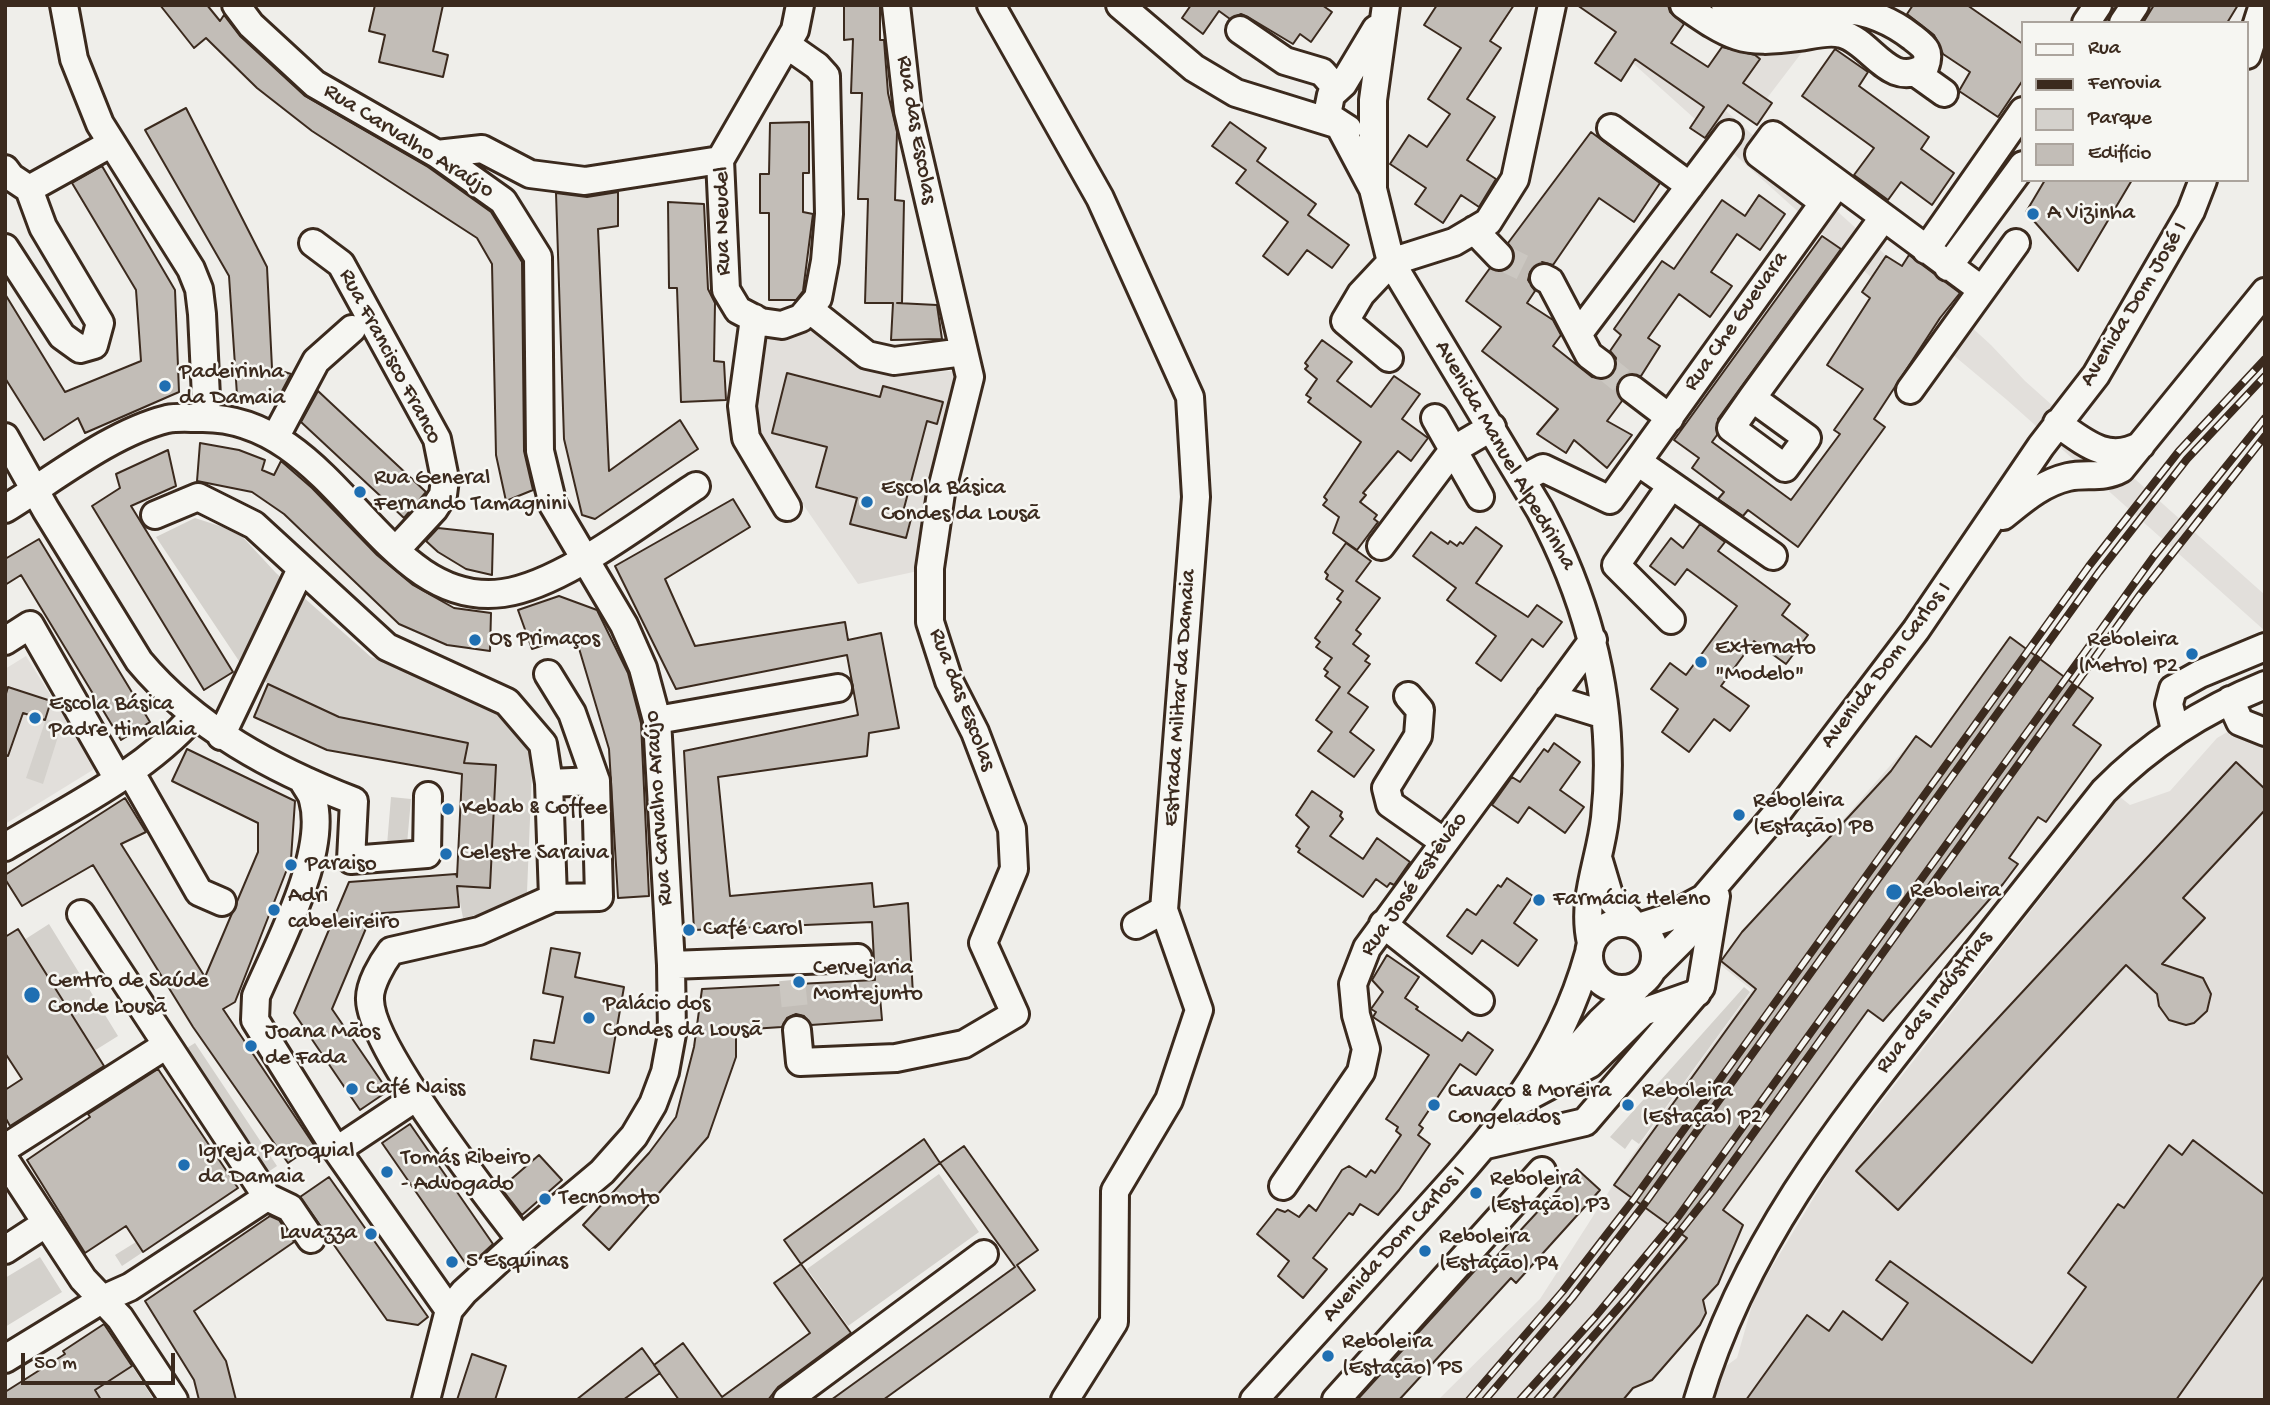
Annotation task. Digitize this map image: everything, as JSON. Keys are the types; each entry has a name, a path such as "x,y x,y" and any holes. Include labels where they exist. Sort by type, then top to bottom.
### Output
{"street":[{"path":"64,5 74,59 100,124 191,268 199,289 207,418"},
{"name":"Rua Carvalho Araújo","path":"236,5 251,25 315,84 437,155 503,201 538,257 540,451 553,505 624,625 643,668 657,720 671,964 671,1034 664,1072 653,1104 634,1136 602,1172 521,1240 464,1292 449,1310 426,1400"},
{"name":"Rua Neudel","path":"754,318 738,310 726,290 720,160 795,30 800,5"},
{"name":"Rua das Escolas","path":"797,1030 800,1062 896,1058 964,1044 1015,1014 983,943 1014,869 1012,829 975,732 949,681 930,622 930,568 940,493 970,377 908,111 896,5"},
{"name":"Estrada Militar da Damaia","path":"990,5 1100,198 1191,397 1196,497 1164,910 1199,1010 1169,1100 1115,1191 1114,1322 1065,1400"},
{"path":"1120,5 1194,68 1236,93 1352,129 1367,123 1374,104 1365,88 1351,83 1272,103"},
{"path":"1389,358 1345,321 1361,294 1391,262 1454,242 1488,222 1515,179 1552,5"},
{"path":"1684,5 1722,32 1743,40 1773,41 1836,32 1847,35 1891,70 1916,73 1944,93"},
{"path":"1725,5 1747,16 1772,17 1845,10 1879,11 1927,49 1929,56 1925,67 1916,73"},
{"path":"2087,21 2098,5"},
{"path":"2124,21 2135,5"},
{"path":"2249,49 2263,5"},
{"name":"Avenida Manuel Alpedrinha","path":"1373,189 1328,110 1338,88 1384,12"},
{"name":"Avenida Manuel Alpedrinha","path":"1384,12 1374,104 1373,189 1391,262 1522,480 1571,573 1593,640 1605,715 1607,786 1599,859 1586,919 1590,948"},
{"path":"1240,30 1285,61 1322,72 1338,88"},
{"path":"787,45 817,66 826,76 829,94 829,214 825,261 818,298 801,318 782,325 754,318 741,406 746,438 787,507"},
{"path":"1926,250 2022,112"},
{"path":"1611,128 1690,186"},
{"path":"1579,333 1729,134"},
{"path":"29,188 112,143"},
{"path":"437,155 482,149 530,174 585,181 720,160"},
{"path":"1948,267 2022,166"},
{"path":"5,169 11,177 29,188 43,227 100,323 94,345 80,349 62,336 5,248"},
{"name":"Avenida Dom José I","path":"2057,424 2096,375 2124,331 2191,211 2202,182"},
{"name":"Rua Che Guevara","path":"1522,480 1544,468 1610,500 1830,193 1883,218"},
{"path":"1752,398 1883,218 1982,290"},
{"path":"1474,230 1499,256"},
{"name":"Rua Francisco Franco","path":"313,243 341,264 437,439 444,479 443,495 434,509 396,550"},
{"path":"1910,390 2016,243"},
{"path":"1544,278 1550,281 1590,355 1601,364"},
{"path":"1990,525 2046,483 2070,476 2110,475 2121,469 2265,292"},
{"path":"809,309 867,355 894,361 964,352"},
{"path":"275,438 316,361 352,329"},
{"path":"1632,388 1670,418"},
{"path":"1435,418 1480,497"},
{"path":"5,509 130,434 168,419 228,420 275,438 324,474 423,575 474,594 523,589 583,559 696,486"},
{"path":"2057,424 2084,442 2108,453 2129,452 2141,445"},
{"name":"Avenida Dom Carlos I","path":"1254,1400 1486,1145 1524,1094 1563,1064 1600,1022 1684,938 1712,890 1777,813 1916,630 2057,424"},
{"path":"1381,547 1453,450 1492,427"},
{"path":"5,437 139,661 158,683 221,736 303,781 354,801 351,860"},
{"path":"1638,462 1773,556"},
{"path":"1671,486 1616,565 1671,620"},
{"path":"155,515 198,497 254,525 387,647 507,702 543,744 549,783 553,898"},
{"path":"221,736 301,569"},
{"path":"5,641 30,625 199,892 222,902"},
{"name":"Rua José Estêvão","path":"1283,1186 1361,1072 1366,1049 1356,1014 1353,984 1367,948 1382,924 1593,640"},
{"path":"2175,730 2169,704 2174,689 2200,674 2265,647"},
{"path":"521,1240 438,1124 415,1098 372,1013 370,1000 372,988 391,951 479,931 553,898 599,897 596,781 572,713 548,674"},
{"path":"657,720 838,688"},
{"path":"1408,696 1420,710 1418,736 1386,788 1390,804 1444,842"},
{"name":"Rua das Indústrias","path":"1698,1400 1728,1316 1787,1202 1856,1105 2104,791 2126,768 2175,730 2230,700 2262,696"},
{"path":"1550,698 1605,715"},
{"path":"2230,700 2240,722 2265,732"},
{"path":"5,847 124,775 170,743 194,716"},
{"path":"303,781 313,799 315,814 311,860 256,996 255,1020 337,1150 449,1310"},
{"path":"549,783 596,781"},
{"path":"311,860 427,854 428,796"},
{"name":"Avenida Manuel Alpedrinha","path":"1599,859 1604,886 1610,898 1636,926"},
{"path":"1486,1145 1585,1122 1697,993 1705,974 1705,948 1712,890"},
{"name":"Avenida Dom Carlos I","path":"1636,926 1667,918 1712,890"},
{"path":"1136,925 1164,910"},
{"path":"81,914 165,1046 267,1197 290,1208 311,1239"},
{"path":"1382,924 1480,1001"},
{"path":"1590,948 1593,973 1608,987 1619,990 1647,976 1655,950 1652,941 1636,926 1614,924 1597,934 1590,948 1573,997 1549,1021 1524,1058 1524,1094 1590,1064 1636,1017 1697,993"},
{"path":"671,964 791,970 858,958"},
{"path":"1647,976 1667,1003 1665,1030"},
{"path":"5,1148 165,1046"},
{"path":"337,1150 415,1098"},
{"path":"5,1160 83,1279 120,1318 174,1400"},
{"path":"1336,1400 1542,1171"},
{"path":"5,1359 103,1299 130,1287 267,1197"},
{"path":"5,1250 45,1224"},
{"path":"787,1400 984,1254"}],"shaded area":[{"path":"1778,5 1838,5 1758,110 1738,95 1726,111 1930,295 1933,292 1991,345 2025,381 2265,595 2265,631 2007,400 1909,318 1912,314 1616,48 1720,81"},
{"name":"Escola Básica Condes da Lousã","path":"813,328 860,367 899,372 963,371 918,571 858,584 753,432 764,339"},
{"path":"2010,637 2093,698 1989,843 2018,864 1883,1021 1868,1010 1698,1245 1688,1238 1552,1400 1438,1400 1540,1299 1631,1157 1752,990 1718,963 1916,736 1931,746"},
{"name":"Escola Básica Padre Himalaia","path":"26,656 96,768 5,824 5,669"},
{"path":"2265,710 2265,1400 1680,1400 1737,1358 1755,1295 1839,1156 2120,797 2130,805 2170,791 2217,738"}],"green space":[{"path":"195,518 238,532 276,573 371,657 458,688 501,708 533,746 527,892 499,910 463,918 457,886 490,888 496,765 464,763 468,743 339,717 268,684 241,664 156,537"},
{"path":"46,719 62,724 43,784 26,778"},
{"path":"391,797 411,799 407,844 387,845"},
{"path":"49,924 118,1036 94,1051 24,940"},
{"path":"1744,987 1750,992 1639,1144 1632,1139 1625,1149 1610,1137"},
{"path":"195,1043 277,1166 265,1174 182,1051"},
{"path":"939,1174 979,1232 848,1326 807,1269"},
{"path":"136,1242 143,1252 122,1266 115,1255"},
{"path":"40,1257 62,1292 5,1327 5,1278"},
{"path":"132,1366 154,1400 101,1400 96,1388"}],"building":[{"path":"160,5 207,5 220,21 224,15 240,36 305,96 428,167 491,212 522,262 524,451 533,490 506,501 496,455 492,264 477,238 312,131 257,88 206,38 194,48"},
{"path":"375,5 443,5 433,51 448,55 443,77 379,62 385,35 369,31"},
{"path":"844,5 880,5 880,40 884,40 888,93 897,132 895,200 904,201 902,303 897,303 937,305 942,339 891,340 893,303 865,303 868,199 858,199 862,93 851,93 853,39 844,40"},
{"path":"1191,5 1322,5 1332,12 1311,42 1300,34 1293,44 1248,17 1241,14 1230,19 1219,11 1203,34 1182,18"},
{"path":"1437,5 1514,5 1490,41 1501,48 1467,99 1495,117 1467,160 1496,179 1479,207 1461,195 1443,223 1415,204 1426,188 1390,164 1409,135 1427,147 1450,114 1428,99 1461,48 1424,25"},
{"path":"1577,5 1668,5 1670,12 1684,24 1671,43 1708,67 1722,47 1755,55 1760,59 1743,83 1772,103 1757,125 1728,105 1705,138 1690,128 1704,107 1635,59 1621,81 1595,63 1616,32"},
{"path":"1913,5 1967,5 2022,43 2022,81 1998,117 1959,91 1970,72 1943,54 1934,35 1907,14"},
{"path":"2154,5 2238,5 2228,21 2144,21"},
{"path":"1835,49 1868,72 1859,86 1929,137 1921,149 1954,173 1932,205 1901,182 1888,200 1854,175 1874,148 1802,96"},
{"path":"186,108 267,267 272,368 291,374 275,404 237,395 229,276 145,130"},
{"path":"809,122 809,173 803,173 803,212 813,214 803,291 796,300 769,300 769,213 760,213 760,174 769,174 770,123"},
{"path":"1230,122 1266,148 1257,161 1316,204 1308,215 1349,245 1332,268 1307,250 1288,275 1263,256 1288,222 1236,183 1246,170 1212,146"},
{"path":"1591,132 1660,183 1634,222 1599,198 1553,265 1542,262 1530,272 1528,280 1535,291 1527,303 1553,320 1561,335 1553,346 1592,377 1607,379 1614,373 1616,358 1610,351 1621,335 1614,329 1662,261 1674,269 1722,200 1745,216 1759,195 1785,214 1760,250 1737,234 1711,272 1732,286 1710,317 1679,294 1648,338 1660,346 1641,376 1625,375 1617,386 1622,401 1607,421 1632,435 1607,468 1574,440 1566,453 1537,434 1558,409 1482,351 1501,327 1466,301 1490,268 1502,271 1510,267 1514,253 1508,243"},
{"path":"102,166 175,290 179,392 85,433 78,418 44,440 5,378 5,294 65,392 141,361 136,290 72,183"},
{"path":"2044,182 2131,182 2078,271 2026,212"},
{"path":"618,192 618,226 598,229 609,471 680,420 698,449 595,519 582,515 564,439 556,193 587,197"},
{"path":"668,202 704,204 708,289 715,303 714,361 724,362 726,400 681,402 677,288 669,288"},
{"path":"1822,236 1841,249 1718,419 1717,435 1712,442 1791,500 1840,434 1834,430 1863,389 1827,365 1870,298 1862,292 1886,256 1902,266 1909,255 1960,293 1940,318 1874,419 1885,427 1798,547 1748,510 1743,516 1718,499 1724,492 1692,468 1699,458 1674,440"},
{"path":"1322,340 1352,362 1337,381 1371,407 1394,376 1420,394 1402,419 1428,438 1411,461 1398,451 1363,493 1366,495 1360,502 1377,515 1374,519 1378,522 1357,550 1333,533 1339,517 1323,505 1327,500 1324,497 1361,442 1308,402 1311,398 1306,395 1317,379 1305,369 1308,366 1305,363"},
{"path":"787,373 880,397 883,386 943,402 937,424 927,421 903,512 912,515 906,538 850,524 857,498 816,487 827,447 772,433"},
{"path":"318,391 426,492 404,518 301,422"},
{"path":"200,443 239,450 265,460 262,470 274,475 281,461 312,488 377,555 413,585 454,608 491,613 490,651 447,645 399,624 284,514 252,492 197,481"},
{"path":"168,450 176,486 131,506 233,672 204,690 92,506 120,488 116,474"},
{"path":"733,499 750,527 665,579 695,646 845,622 848,640 881,633 899,728 869,733 867,756 718,777 730,896 872,883 874,907 908,903 913,995 880,997 882,1020 811,1025 804,1016 796,1014 787,1018 782,1027 736,1030 736,1057 708,1137 609,1250 583,1225 649,1153 676,1117 694,1047 702,989 875,980 872,922 694,930 684,751 858,715 847,655 676,689 615,566"},
{"path":"1700,524 1725,542 1718,551 1790,604 1782,615 1808,635 1786,664 1754,641 1721,686 1749,706 1730,731 1714,719 1689,752 1662,732 1678,709 1651,689 1670,663 1686,675 1737,606 1687,569 1675,585 1650,566 1671,538 1683,548"},
{"path":"1476,527 1502,546 1476,583 1528,617 1537,605 1562,622 1543,647 1532,639 1501,681 1476,663 1496,636 1447,600 1456,588 1413,556 1431,532 1448,544 1450,541 1457,546 1460,542 1463,544"},
{"path":"438,528 493,534 492,575 466,569 438,552 426,541"},
{"path":"39,539 150,722 121,740 21,575 5,585 5,559"},
{"path":"1346,543 1371,561 1356,581 1380,598 1356,630 1361,634 1353,644 1369,656 1365,661 1370,664 1348,693 1368,707 1350,732 1374,750 1354,777 1318,751 1332,732 1316,720 1340,687 1325,676 1328,672 1324,669 1332,658 1316,647 1320,642 1315,638 1341,602 1337,599 1343,591 1326,579 1328,575 1325,572"},
{"path":"559,596 597,610 628,673 641,723 649,896 618,898 609,749 578,645 562,639 532,649 518,610"},
{"path":"2010,637 2093,698 2073,725 2101,745 2046,822 2038,817 2009,858 2018,864 2003,884 1883,1021 1868,1010 1723,1210 1743,1225 1718,1284 1703,1300 1706,1313 1700,1325 1652,1380 1633,1388 1623,1400 1552,1400 1687,1238 1614,1185 1756,989 1721,961 1742,932 1891,771 1916,736 1931,747"},
{"path":"268,684 339,717 468,743 464,763 496,765 490,888 457,886 459,907 372,914 332,1009 388,1091 360,1110 294,1013 349,882 456,874 457,877 462,774 327,750 254,717"},
{"path":"8,687 51,701 45,720 23,713 8,756 5,755 5,697"},
{"path":"1554,743 1580,762 1560,790 1584,807 1565,833 1529,807 1518,823 1492,805 1512,777 1520,782 1544,749 1548,752"},
{"path":"187,749 295,801 291,859 235,1002 223,1009 314,1145 288,1163 193,1027 93,865 22,906 5,879 5,875 125,798 146,832 121,844 205,977 258,852 258,823 172,781"},
{"path":"2236,762 2265,789 2265,810 2183,898 2205,918 2162,964 2203,978 2211,994 2207,1011 2194,1023 2186,1025 2169,1020 2159,1006 2157,994 2126,965 1898,1210 1856,1171"},
{"path":"1312,791 1342,812 1340,816 1343,819 1330,836 1363,859 1377,838 1410,862 1394,885 1390,883 1387,887 1376,879 1363,897 1298,852 1300,849 1296,846 1309,827 1296,815"},
{"path":"1507,878 1533,896 1514,923 1537,940 1518,966 1482,940 1472,954 1447,936 1467,909 1476,915 1498,885 1501,887"},
{"name":"Centro de Saúde Conde Lousã","path":"18,929 104,1066 10,1126 5,1117 5,1090 22,1079 5,1053 5,937"},
{"name":"Palácio dos Condes da Lousã","path":"551,948 580,953 575,977 624,987 609,1073 531,1059 534,1040 554,1043 563,997 543,993"},
{"path":"1387,955 1419,977 1405,998 1418,1007 1416,1009 1462,1041 1468,1032 1493,1050 1476,1075 1460,1064 1419,1125 1423,1128 1418,1135 1430,1144 1399,1190 1378,1215 1360,1204 1353,1215 1349,1213 1313,1258 1327,1269 1303,1298 1278,1276 1289,1261 1257,1234 1277,1209 1285,1212 1288,1210 1299,1217 1309,1205 1316,1211 1342,1170 1349,1166 1366,1177 1371,1170 1375,1173 1401,1135 1396,1131 1398,1127 1386,1119 1429,1055 1373,1017 1376,1012 1371,1009 1383,992 1372,980"},
{"path":"158,1069 238,1188 143,1252 126,1226 85,1253 27,1160 90,1117 88,1114"},
{"path":"410,1124 493,1244 468,1267 382,1143"},
{"path":"924,1139 940,1163 801,1264 784,1240"},
{"path":"2193,1140 2265,1195 2265,1275 2176,1400 1746,1400 1807,1315 1829,1331 1843,1311 1882,1340 1908,1303 1876,1280 1890,1261 2032,1363 2086,1287 2068,1273 2118,1204 2124,1208 2169,1145 2182,1155"},
{"path":"964,1146 1038,1250 1017,1265 1035,1290 883,1400 831,1400 1015,1267 940,1163"},
{"path":"539,1155 562,1180 522,1215 501,1188"},
{"path":"1577,1169 1600,1190 1516,1283 1511,1278 1399,1400 1357,1400 1489,1255 1494,1259"},
{"path":"329,1177 428,1317 418,1325 387,1320 300,1197"},
{"path":"270,1216 279,1220 294,1242 194,1311 226,1361 236,1400 199,1400 194,1380 145,1301"},
{"path":"801,1264 851,1333 778,1387 768,1400 679,1400 654,1365 683,1343 722,1397 810,1333 774,1283"},
{"path":"104,1324 132,1366 95,1390 101,1400 5,1400 5,1392 65,1354 63,1351"},
{"path":"642,1348 660,1373 623,1400 576,1400"},
{"path":"472,1354 506,1366 495,1400 457,1400"}],"tunnel":[{"path":"1499,256 1544,278"},
{"path":"1601,364 1632,389"},
{"path":"792,980 797,1030"}],"railway":[{"path":"1469,1400 1563,1291 1634,1199 2089,566 2179,451 2265,359"},
{"path":"1485,1400 1572,1298 1643,1206 2099,572 2187,459 2265,376"},
{"path":"1520,1400 1595,1317 1678,1217 2154,556 2265,418"},
{"path":"1537,1400 1628,1297 1712,1191 2139,596 2265,436"}],"place":[{"name":"A Vizinha","path":"2033,214"},
{"name":"Padeirinha da Damaia","path":"165,386"},
{"name":"Rua General Fernando Tamagnini","path":"360,492"},
{"name":"Escola Básica Condes da Lousã","path":"867,502"},
{"name":"Os Primaços","path":"475,640"},
{"name":"Reboleira (Metro) P2","path":"2192,654"},
{"name":"Externato \"Modelo\"","path":"1701,662"},
{"name":"Escola Básica Padre Himalaia","path":"35,718"},
{"name":"Kebab & Coffee","path":"448,809"},
{"name":"Reboleira (Estação) P8","path":"1739,815"},
{"name":"Celeste Saraiva","path":"446,854"},
{"name":"Paraiso","path":"291,865"},
{"name":"Reboleira","path":"1894,892"},
{"name":"Farmácia Heleno","path":"1539,900"},
{"name":"Adri cabeleireiro","path":"274,910"},
{"name":"Café Carol","path":"689,930"},
{"name":"Cervejaria Montejunto","path":"799,982"},
{"name":"Centro de Saúde Conde Lousã","path":"32,995"},
{"name":"Palácio dos Condes da Lousã","path":"589,1018"},
{"name":"Joana Mãos de Fada","path":"251,1046"},
{"name":"Café Naiss","path":"352,1089"},
{"name":"Cavaco & Moreira Congelados","path":"1434,1105"},
{"name":"Reboleira (Estação) P2","path":"1628,1105"},
{"name":"Igreja Paroquial da Damaia","path":"184,1165"},
{"name":"Tomás Ribeiro - Advogado","path":"387,1172"},
{"name":"Reboleira (Estação) P3","path":"1476,1193"},
{"name":"Tecnomoto","path":"545,1199"},
{"name":"Lavazza","path":"371,1234"},
{"name":"Reboleira (Estação) P4","path":"1425,1251"},
{"name":"5 Esquinas","path":"452,1262"},
{"name":"Reboleira (Estação) P5","path":"1328,1356"}]}
